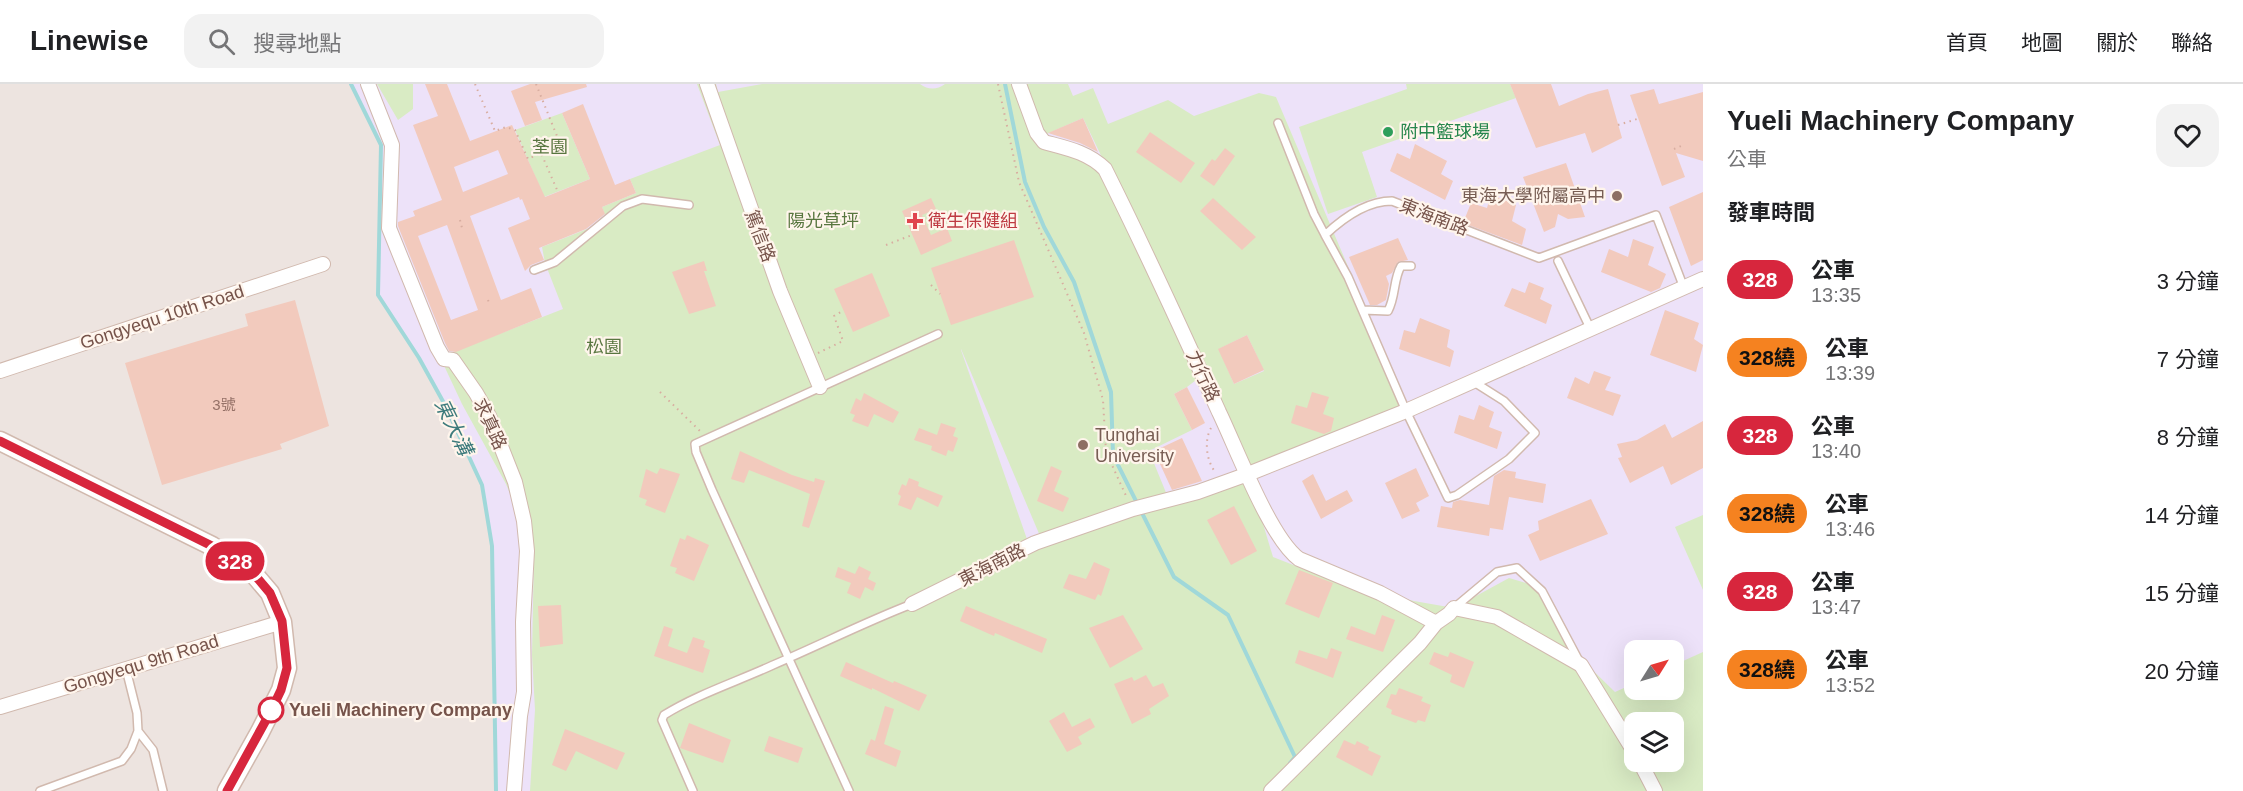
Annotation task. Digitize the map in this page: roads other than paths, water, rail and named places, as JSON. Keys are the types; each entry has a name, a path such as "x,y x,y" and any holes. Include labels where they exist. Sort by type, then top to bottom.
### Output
{"street":[{"name":"求真路","path":"368,84 392,145 389,228 437,347 444,359 453,360 489,416 515,482 524,521 527,551 523,622 524,692 514,791"},
{"name":"篤信路","path":"707,84 748,203 820,387"},
{"name":"力行路","path":"1019,84 1037,133 1044,142 1076,151 1097,161 1105,169 1139,237 1248,474 1283,543 1299,559 1380,593 1436,622"},
{"name":"Gongyequ 10th Road","path":"0,371 323,264"},
{"name":"東海南路","path":"912,604 1035,543 1133,509 1225,483 1248,474 1406,411 1703,279"},
{"path":"0,441 212,546 253,573 270,593 282,621 287,668 281,690 227,791"},
{"path":"1271,791 1420,643 1436,622 1449,615 1454,608 1497,617 1581,665 1624,735"},
{"name":"Gongyequ 9th Road","path":"0,707 282,621"},
{"path":"1645,772 1655,791"}],"lane":[{"path":"1278,123 1314,214 1363,310 1406,411 1448,498 1457,495 1509,459 1535,433 1504,400 1473,381"},
{"path":"534,270 555,261 623,206 642,199 689,205"},
{"name":"東海南路","path":"1325,235 1344,218 1380,201 1392,201 1539,258 1656,215 1683,288"},
{"path":"1558,261 1590,328"},
{"path":"1363,310 1388,311 1394,300 1395,277 1401,266 1411,266"},
{"path":"849,791 696,452 695,444 706,437 938,334"},
{"path":"1454,608 1497,572 1517,568 1542,591 1568,636 1581,665"},
{"name":"東海南路","path":"693,791 662,720 664,715 718,687 860,624 912,604"},
{"path":"40,791 122,761 131,749 138,731 137,713 126,669"},
{"path":"138,731 153,750 163,791"}],"waterway":[{"name":"東大溝","path":"351,84 381,145 378,295 419,358 445,405 482,485 492,546 496,791"},
{"path":"1005,84 1025,182 1044,227 1074,282 1111,392 1113,455 1174,577 1228,615 1295,757 1290,763"}],"place":[{"name":"附中籃球場","path":"1388,132"},
{"name":"東海大學附屬高中","path":"1617,196"},
{"name":"衛生保健組","path":"915,221"},
{"name":"Tunghai University","path":"1083,445"},
{"name":"Yueli Machinery Company","path":"271,710"}],"park label":[{"name":"荃園","path":"550,147"},
{"name":"陽光草坪","path":"823,221"},
{"name":"松園","path":"604,347"}]}
